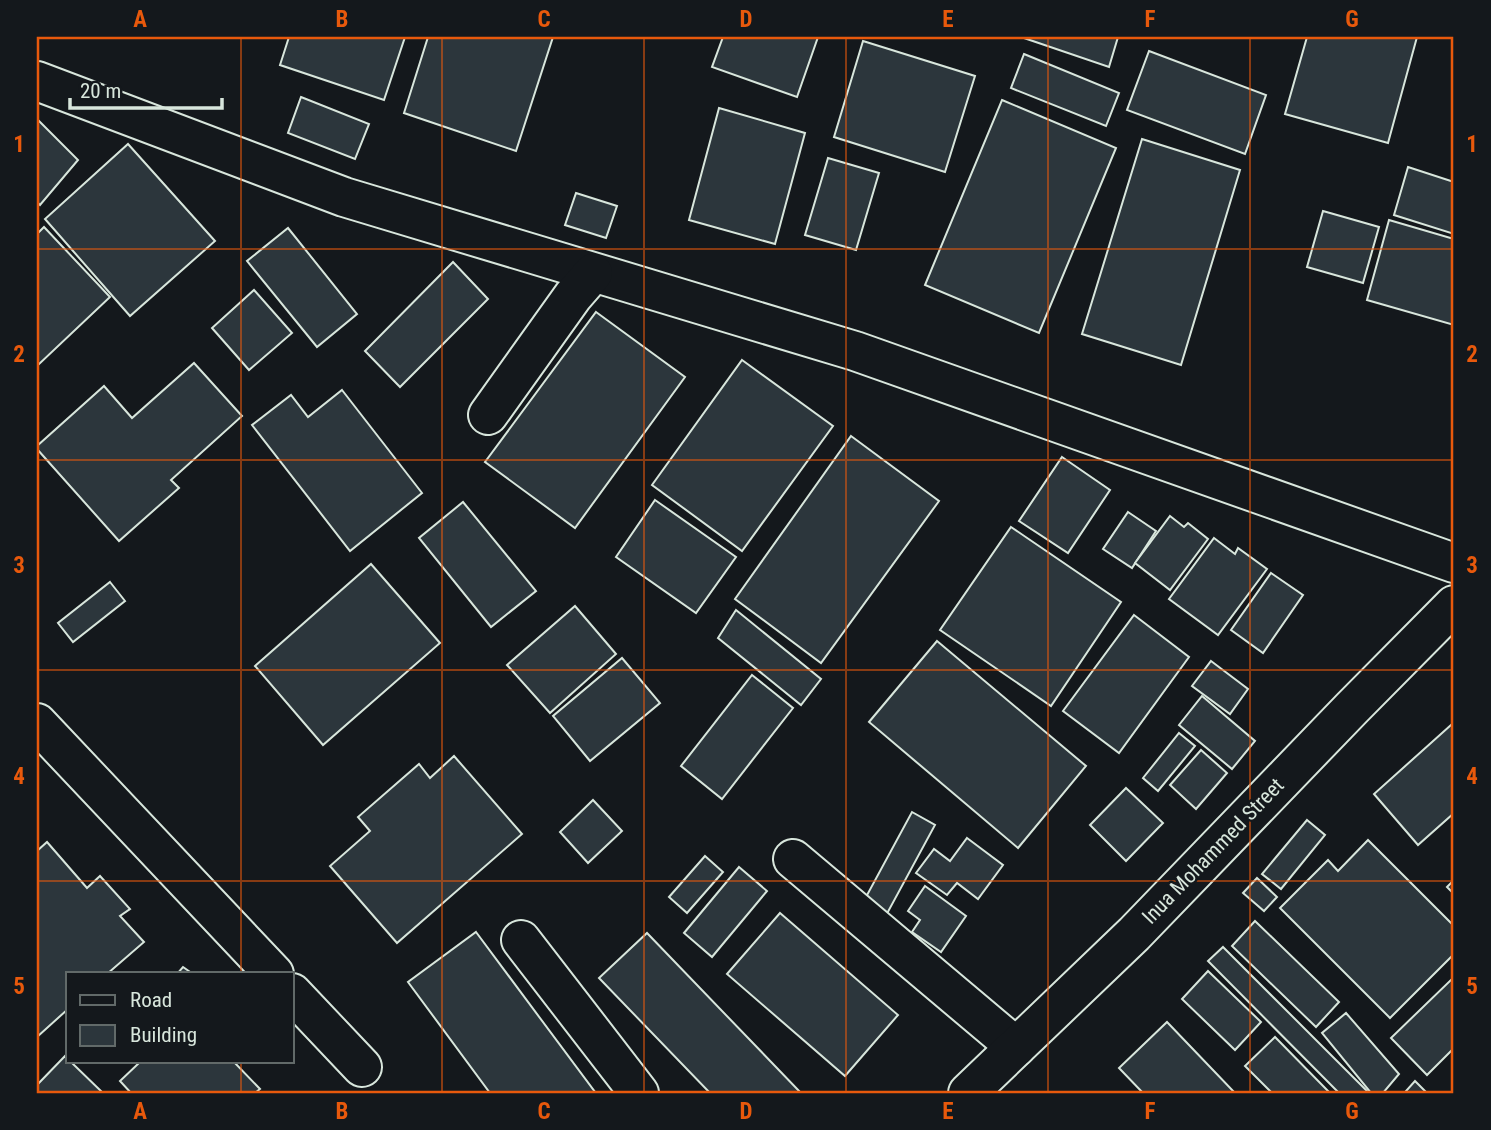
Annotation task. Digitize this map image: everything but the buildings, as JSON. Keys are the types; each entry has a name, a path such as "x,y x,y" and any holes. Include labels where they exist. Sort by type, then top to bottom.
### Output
{"street":[{"path":"37,81 344,197 855,351 1454,563"},
{"path":"488,415 573,296 593,273"},
{"name":"Inua Mohammed Street","path":"974,1091 1134,934 1454,605"},
{"path":"37,723 273,972"},
{"path":"793,859 1016,1047"},
{"path":"521,940 639,1093"},
{"path":"294,995 362,1067"}]}
